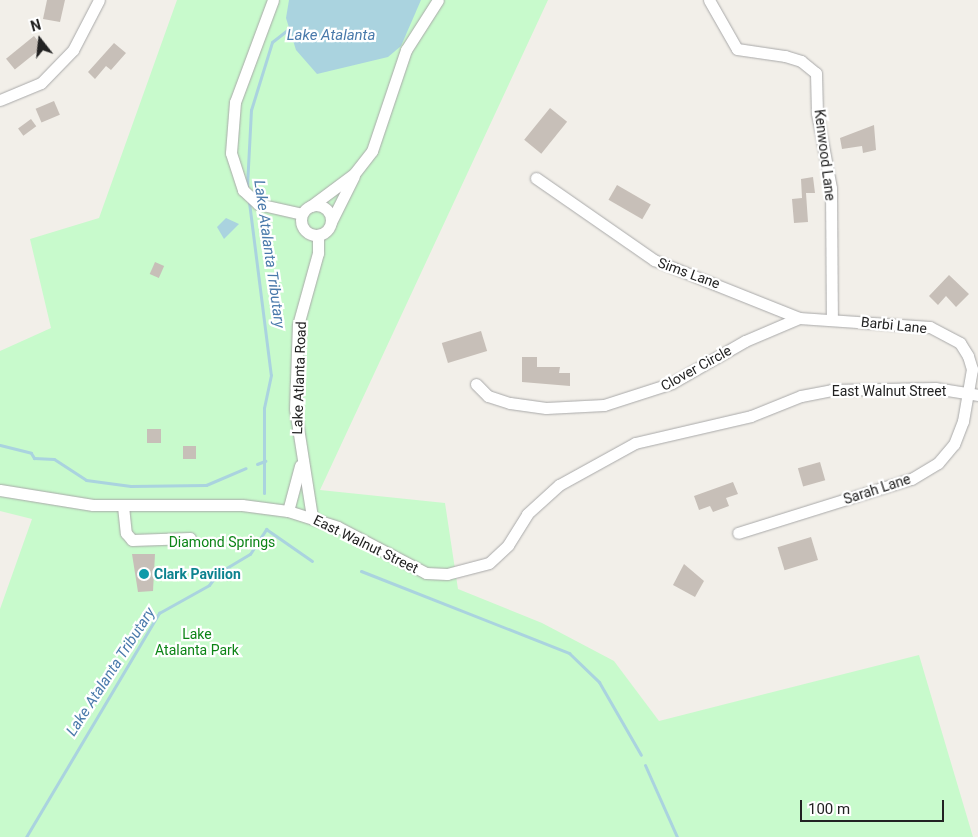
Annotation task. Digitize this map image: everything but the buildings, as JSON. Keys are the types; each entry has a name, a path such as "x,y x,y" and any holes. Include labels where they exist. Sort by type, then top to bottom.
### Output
{"street":[{"path":"0,100 41,83 73,50 99,0"},
{"path":"272,0 234,102 232,153 243,190 258,204 302,214"},
{"path":"302,214 304,230 318,235 331,222 354,174 372,151 406,50 438,0"},
{"name":"Kenwood Lane","path":"709,0 737,49 785,56 816,73 817,113 831,188 832,319"},
{"path":"302,214 354,174"},
{"name":"Sims Lane","path":"536,178 654,260 799,318 832,319"},
{"path":"311,206 325,208 331,222"},
{"name":"Lake Atlanta Road","path":"312,517 301,462 295,409 298,325 318,253 318,235"},
{"name":"Clover Circle","path":"476,384 488,396 510,403 546,408 604,405 672,383 745,341 799,318"},
{"name":"Barbi Lane","path":"832,319 930,327 960,343 972,369 973,394"},
{"name":"East Walnut Street","path":"0,490 123,506 242,505 288,511 312,517 426,573 447,574 489,563 508,545 528,514 559,486 635,443 751,416 801,396 831,390 935,388 973,394"},
{"name":"Sarah Lane","path":"738,533 911,479 938,463 954,444 973,394"},
{"name":"Lake Atlanta Road","path":"288,511 301,462"},
{"path":"123,506 126,534 132,540 190,538"}],"green space":[{"name":"Lake Atalanta Park","path":"177,0 548,0 320,490 445,503 458,589 542,623 614,661 659,721 919,655 973,837 0,837 0,609 32,519 0,511 0,351 51,328 30,239 99,218"}],"water":[{"name":"Lake Atalanta","path":"289,0 421,0 401,46 388,57 317,74 296,50 286,18"},
{"path":"226,218 239,224 224,239 217,227"}],"waterway":[{"name":"Lake Atalanta Tributary","path":"247,186 251,110 272,42 291,27"},
{"name":"Lake Atalanta Tributary","path":"249,202 271,375 264,408 264,493"},
{"path":"0,445 31,453 34,458 54,459 86,480 131,486 206,485 246,468"},
{"name":"Lake Atalanta Tributary","path":"257,464 265,461"},
{"name":"Lake Atalanta Tributary","path":"26,837 159,613 209,585 218,573 250,554 266,529 312,561"},
{"path":"361,571 569,653 599,682 641,755"},
{"path":"645,765 677,837"}],"place":[{"name":"Clark Pavilion","path":"144,574"}],"park label":[{"name":"Diamond Springs","path":"222,542"}]}
